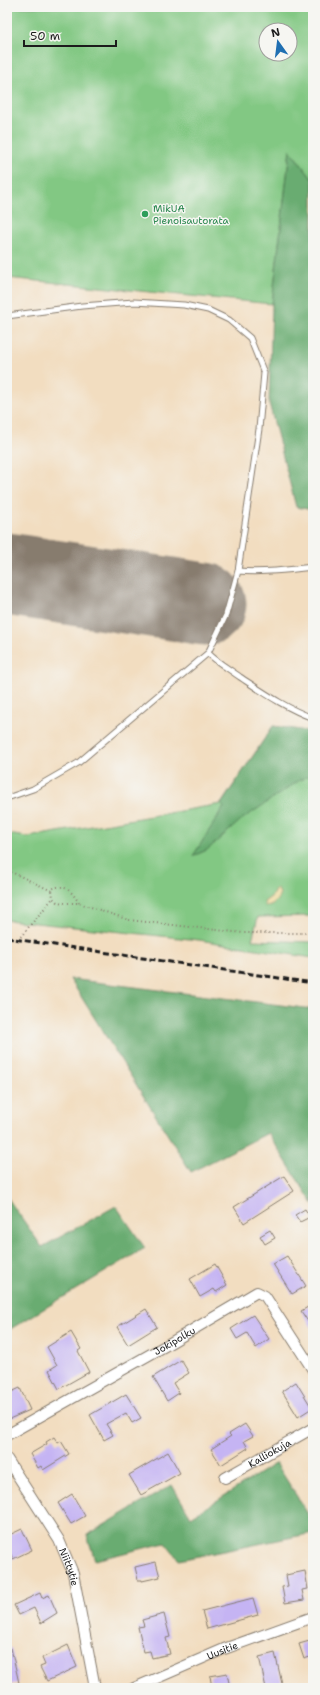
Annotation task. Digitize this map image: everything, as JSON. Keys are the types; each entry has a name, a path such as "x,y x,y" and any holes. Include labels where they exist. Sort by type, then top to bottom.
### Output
{"street":[{"name":"Jokipolku","path":"7,1435 257,1292 265,1296 313,1370"},
{"name":"Kalliokuja","path":"225,1478 313,1428"},
{"name":"Niittytie","path":"7,1459 59,1540 73,1573 95,1688"},
{"name":"Uusitie","path":"134,1688 224,1648 313,1617"}],"lane":[{"path":"7,316 82,306 134,302 184,305 208,310 229,320 250,338 264,372 259,429 238,571 226,615 208,653 78,763 33,789 7,798"},
{"path":"238,571 281,571 313,567"},
{"path":"208,653 219,664 268,696 313,718"}],"path":[{"path":"7,870 52,891"},
{"path":"18,940 52,898 52,891 56,887 68,889 79,903"},
{"path":"52,898 57,902 79,903 129,920 243,933 313,933"}],"green space":[{"name":"MikUA Pienoisautorata","path":"7,7 313,7 313,180 290,150 272,304 7,278"},
{"path":"290,150 313,180 313,510 296,507 269,403 272,304"},
{"path":"273,726 313,732 313,916 258,917 252,940 313,942 313,958 199,940 7,920 7,834 28,837 221,804"},
{"path":"273,726 313,732 313,774 300,780 241,820 207,850 193,856 224,807 221,804"},
{"path":"70,979 313,1009 313,1204 268,1133 191,1172"},
{"path":"7,1197 42,1247 116,1206 145,1248 7,1331"},
{"path":"276,1463 313,1522 313,1533 179,1560 165,1543 95,1560 87,1535 172,1485 191,1517"}],"sand":[{"path":"277,889 280,893 277,900 273,904 265,906 264,902 272,896"}],"building":[{"path":"284,1176 294,1191 244,1223 234,1207"},
{"path":"305,1209 310,1217 300,1222 295,1215"},
{"path":"270,1230 275,1238 265,1244 260,1236"},
{"path":"287,1256 306,1286 292,1294 273,1264"},
{"path":"215,1264 227,1285 216,1292 214,1289 200,1297 190,1279"},
{"path":"313,1304 313,1329 301,1311"},
{"path":"146,1309 157,1327 128,1345 117,1327"},
{"path":"253,1315 269,1339 256,1348 247,1333 237,1339 231,1329"},
{"path":"71,1332 81,1349 78,1351 89,1372 59,1389 49,1370 57,1365 47,1347"},
{"path":"181,1360 189,1373 173,1383 179,1393 167,1401 153,1377"},
{"path":"296,1382 312,1408 298,1417 282,1391"},
{"path":"20,1388 30,1410 7,1420 7,1394"},
{"path":"126,1394 141,1418 132,1423 126,1413 106,1424 113,1435 104,1440 90,1415"},
{"path":"245,1424 253,1436 244,1441 248,1448 221,1465 211,1449 231,1436 229,1434"},
{"path":"54,1437 58,1443 61,1441 69,1454 43,1470 41,1466 38,1468 30,1454 47,1444 46,1442"},
{"path":"168,1452 180,1473 141,1495 129,1475"},
{"path":"72,1494 85,1516 71,1524 58,1503"},
{"path":"22,1529 32,1550 13,1559 7,1546 7,1536"},
{"path":"156,1562 160,1577 142,1581 138,1580 135,1567"},
{"path":"305,1571 308,1589 302,1590 304,1600 285,1603 282,1587 288,1586 286,1575"},
{"path":"40,1593 42,1598 49,1595 57,1613 41,1623 34,1608 19,1615 14,1605"},
{"path":"253,1598 258,1615 207,1629 202,1611"},
{"path":"164,1614 170,1637 166,1638 170,1654 152,1658 150,1651 144,1652 138,1627 144,1626 142,1620"},
{"path":"313,1640 313,1656 304,1659 299,1644"},
{"path":"68,1645 77,1667 47,1681 40,1667 45,1665 42,1658"},
{"path":"11,1648 19,1683 7,1685 7,1649"},
{"path":"275,1653 283,1688 266,1688 259,1657"},
{"path":"227,1673 230,1688 212,1688 210,1676"}],"runway":[{"path":"7,574 205,604"}],"railway":[{"path":"7,938 313,983"}],"place":[{"name":"MikUA Pienoisautorata","path":"145,214"}]}
